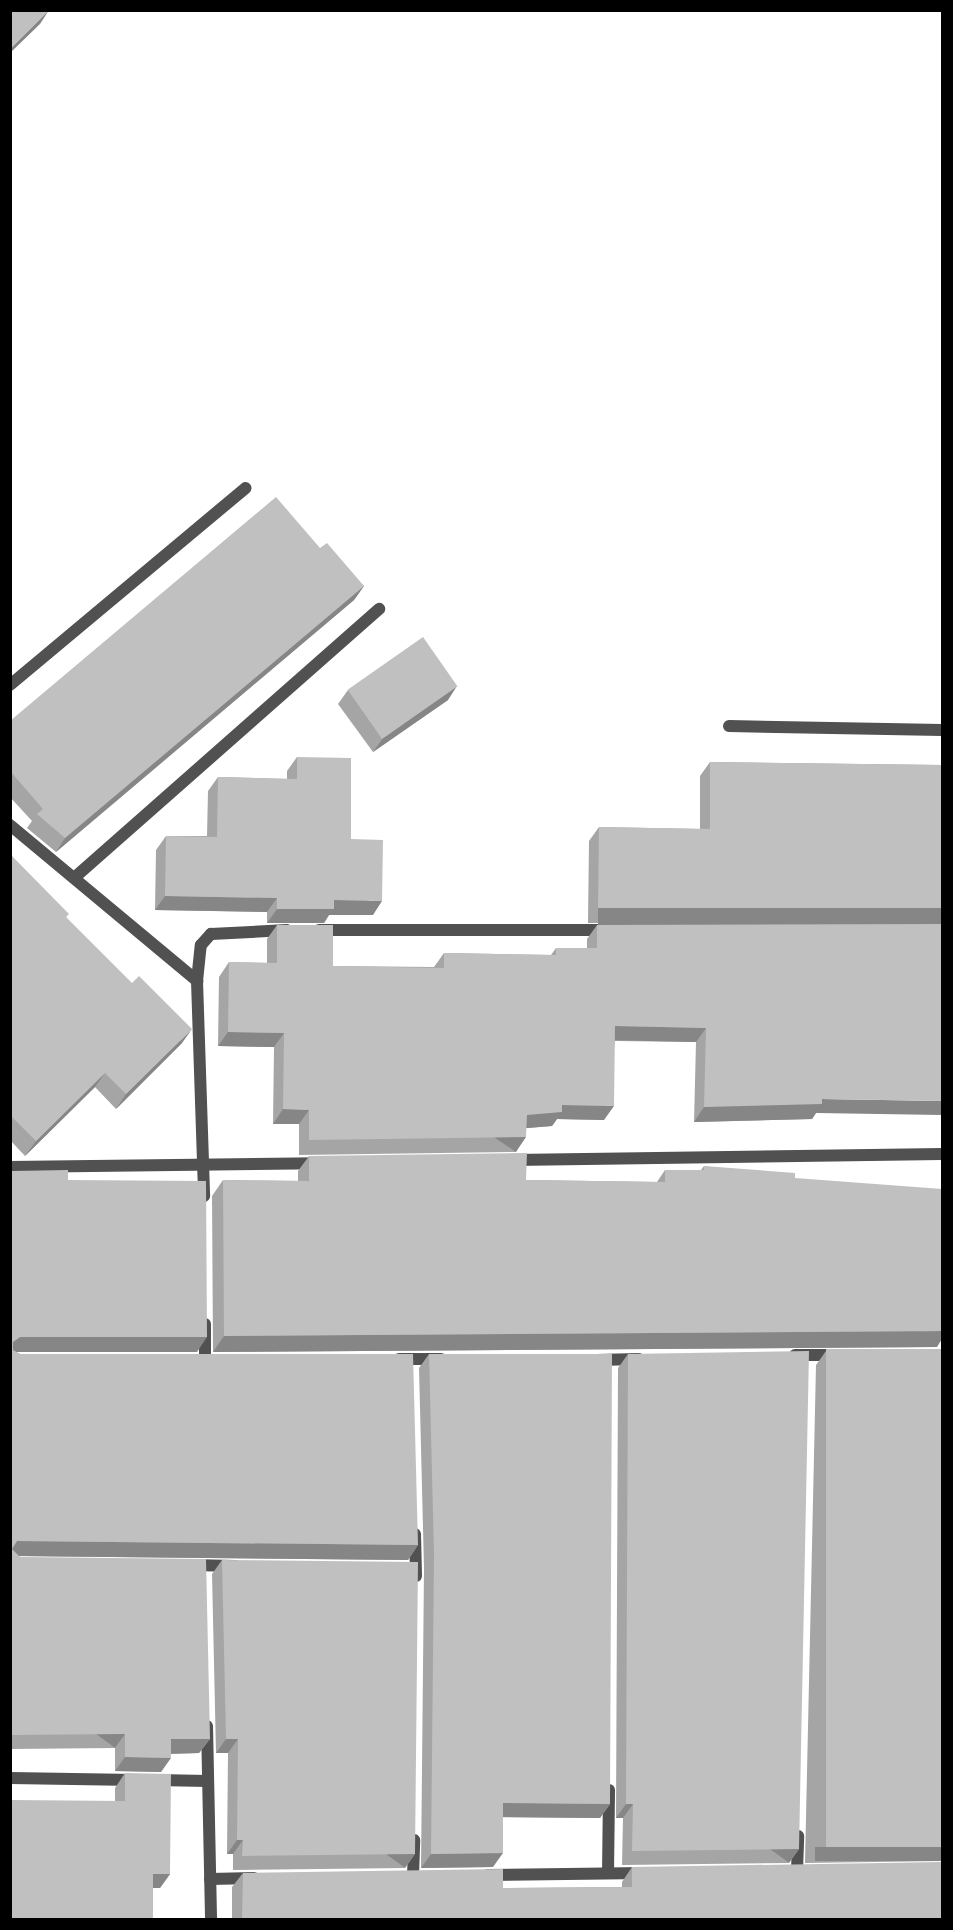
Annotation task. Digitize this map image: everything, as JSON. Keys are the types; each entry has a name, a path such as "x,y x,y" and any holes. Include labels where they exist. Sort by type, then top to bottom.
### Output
{"street":[{"path":"10,685 246,488"},
{"path":"74,878 379,609"},
{"path":"729,726 942,730"},
{"path":"10,825 197,981"},
{"path":"204,1210 197,981 201,945 211,934 228,931 622,930"},
{"path":"502,1160 942,1154"},
{"path":"10,1167 335,1162"},
{"path":"204,1315 205,1361"},
{"path":"785,1355 808,1361 853,1355"},
{"path":"388,1359 411,1364 458,1359"},
{"path":"586,1360 610,1366 657,1359"},
{"path":"415,1522 410,1568 416,1592"},
{"path":"173,1565 204,1571 251,1566"},
{"path":"207,1714 211,1920"},
{"path":"10,1778 208,1781"},
{"path":"608,1873 609,1778"},
{"path":"797,1870 798,1822"},
{"path":"413,1876 414,1829"},
{"path":"471,1875 656,1872"},
{"path":"210,1879 270,1878"}],"building":[{"path":"10,10 49,10 10,49"},
{"path":"276,497 320,548 327,543 364,586 65,838 37,814 43,809 10,771 10,721"},
{"path":"423,637 457,686 382,739 348,690"},
{"path":"297,757 351,758 351,839 383,840 382,901 334,900 334,909 277,909 277,898 165,896 166,836 217,837 218,777 297,779"},
{"path":"710,762 942,765 942,908 598,908 599,827 710,829"},
{"path":"11,855 69,914 66,917 132,983 139,976 192,1029 126,1094 105,1073 36,1141 10,1115"},
{"path":"942,924 942,1101 822,1099 822,1104 704,1107 706,1028 615,1026 614,1106 562,1105 562,1112 527,1115 526,1137 309,1140 309,1110 283,1109 284,1033 228,1032 229,962 277,963 277,925 333,925 333,966 444,968 444,953 556,955 556,948 597,948 597,925"},
{"path":"527,1153 526,1180 665,1182 665,1170 704,1170 704,1166 795,1173 795,1178 942,1189 942,1331 224,1336 223,1180 309,1181 309,1156"},
{"path":"68,1170 68,1180 206,1181 207,1337 20,1337 13,1342 13,1350 20,1354 413,1354 418,1545 17,1541 12,1549 20,1557 206,1559 210,1739 171,1739 171,1758 125,1757 125,1734 10,1735 10,1177 12,1177 12,1171"},
{"path":"826,1349 942,1349 942,1847 826,1847"},
{"path":"809,1351 799,1849 632,1851 633,1804 626,1804 628,1354"},
{"path":"429,1354 612,1354 610,1804 503,1803 503,1853 431,1854 434,1554"},
{"path":"222,1560 418,1562 415,1854 242,1856 243,1840 237,1840 238,1739 226,1739"},
{"path":"125,1773 171,1774 170,1874 153,1874 153,1920 10,1920 10,1800 125,1801"},
{"path":"942,1862 942,1920 242,1920 243,1873 503,1869 503,1888 632,1887 632,1867"}]}
